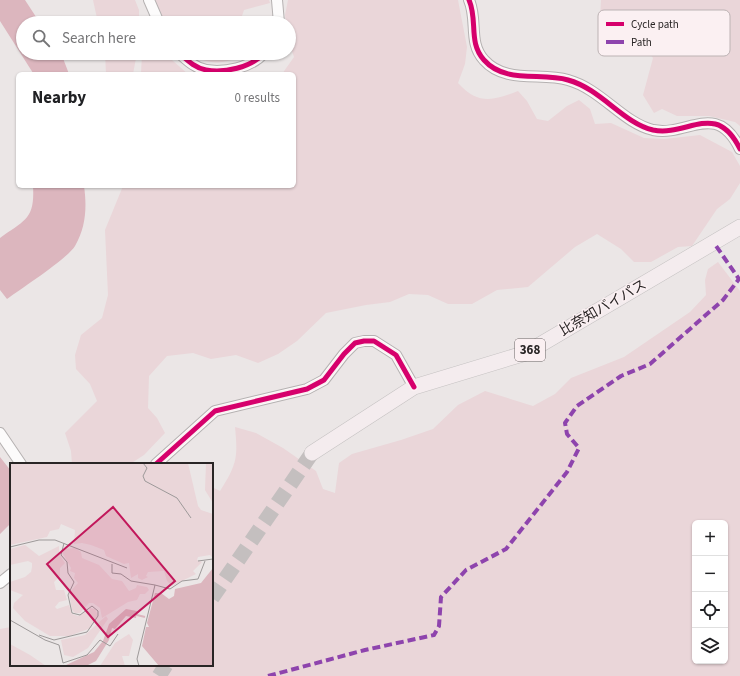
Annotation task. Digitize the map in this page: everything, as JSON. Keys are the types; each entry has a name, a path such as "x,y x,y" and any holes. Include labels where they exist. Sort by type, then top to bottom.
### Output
{"highway":[{"name":"比奈知バイパス","path":"312,453 414,387 526,353 740,227"}],"street":[{"path":"149,0 156,16"},
{"path":"277,0 278,16"},
{"path":"469,0 474,20 474,43 484,61 493,68 511,74 566,79 591,89 637,124 652,130 667,131 697,123 714,124 724,128 736,141 740,149"},
{"path":"187,60 196,67 205,70 223,70 251,63 255,60"},
{"path":"157,463 215,411 307,389 324,380 344,354 355,343 374,341 396,355 414,387"},
{"path":"0,433 20,463"},
{"path":"0,583 10,575"}],"shaded area":[{"path":"0,0 25,0 35,16 16,16 16,46 0,21"},
{"path":"93,0 135,0 139,10 139,16 96,16"},
{"path":"154,0 269,0 270,3 244,10 242,16 162,16"},
{"path":"288,0 458,0 467,47 465,64 458,83 472,95 479,98 493,99 518,91 527,101 537,119 548,121 567,106 579,100 590,109 595,124 611,123 644,138 664,139 700,135 732,152 740,166 740,183 730,199 717,209 692,246 678,247 651,262 634,262 621,249 597,234 575,247 528,287 497,290 472,304 448,304 428,295 409,294 390,302 326,313 297,341 278,354 258,363 236,355 211,359 193,353 167,356 149,376 148,408 157,418 165,433 144,455 132,463 72,463 71,451 65,433 97,401 90,384 76,369 75,355 81,335 102,318 108,295 105,230 122,188 296,188 296,72 283,72 292,60 296,60 296,16 285,15"},
{"path":"601,0 740,0 740,126 735,122 709,116 677,116 662,109 654,113 643,95 653,58 652,56 730,56 730,10 600,10"},
{"path":"25,60 64,60 68,72 32,72"},
{"path":"105,60 136,60 133,72 106,72"},
{"path":"142,60 172,60 186,72 141,72"},
{"path":"203,60 231,60 224,62 210,62"},
{"path":"33,188 84,188 85,217 79,239 70,252 54,266 7,299 0,290 0,238 27,218 32,206"},
{"path":"718,262 740,291 740,676 0,676 0,629 10,627 10,666 213,666 213,488 220,491 233,467 236,454 235,427 256,433 283,448 316,471 323,489 335,493 339,463 352,454 433,429 458,405 485,391 533,406 555,394 571,378 624,357 690,312 706,295 705,280 708,269"},
{"path":"0,457 10,470 10,524 0,534"}],"tunnel":[{"path":"213,597 312,453"},
{"path":"159,676 165,666"}],"marked path":[{"path":"268,676 365,650 434,635 439,626 441,597 466,570 506,549 567,472 579,448 567,434 565,423 577,406 621,376 650,364 723,300 739,279 714,243"}],"cycle path":[{"path":"469,0 472,8 476,46 479,53 484,60 502,72 513,75 558,78 580,84 632,120 653,130 666,131 711,123 721,126 731,134 740,149"},
{"path":"187,60 198,67 213,71 229,70 245,66 256,60"},
{"path":"157,463 215,411 307,389 324,380 344,354 355,343 374,341 396,355 414,387"}]}
